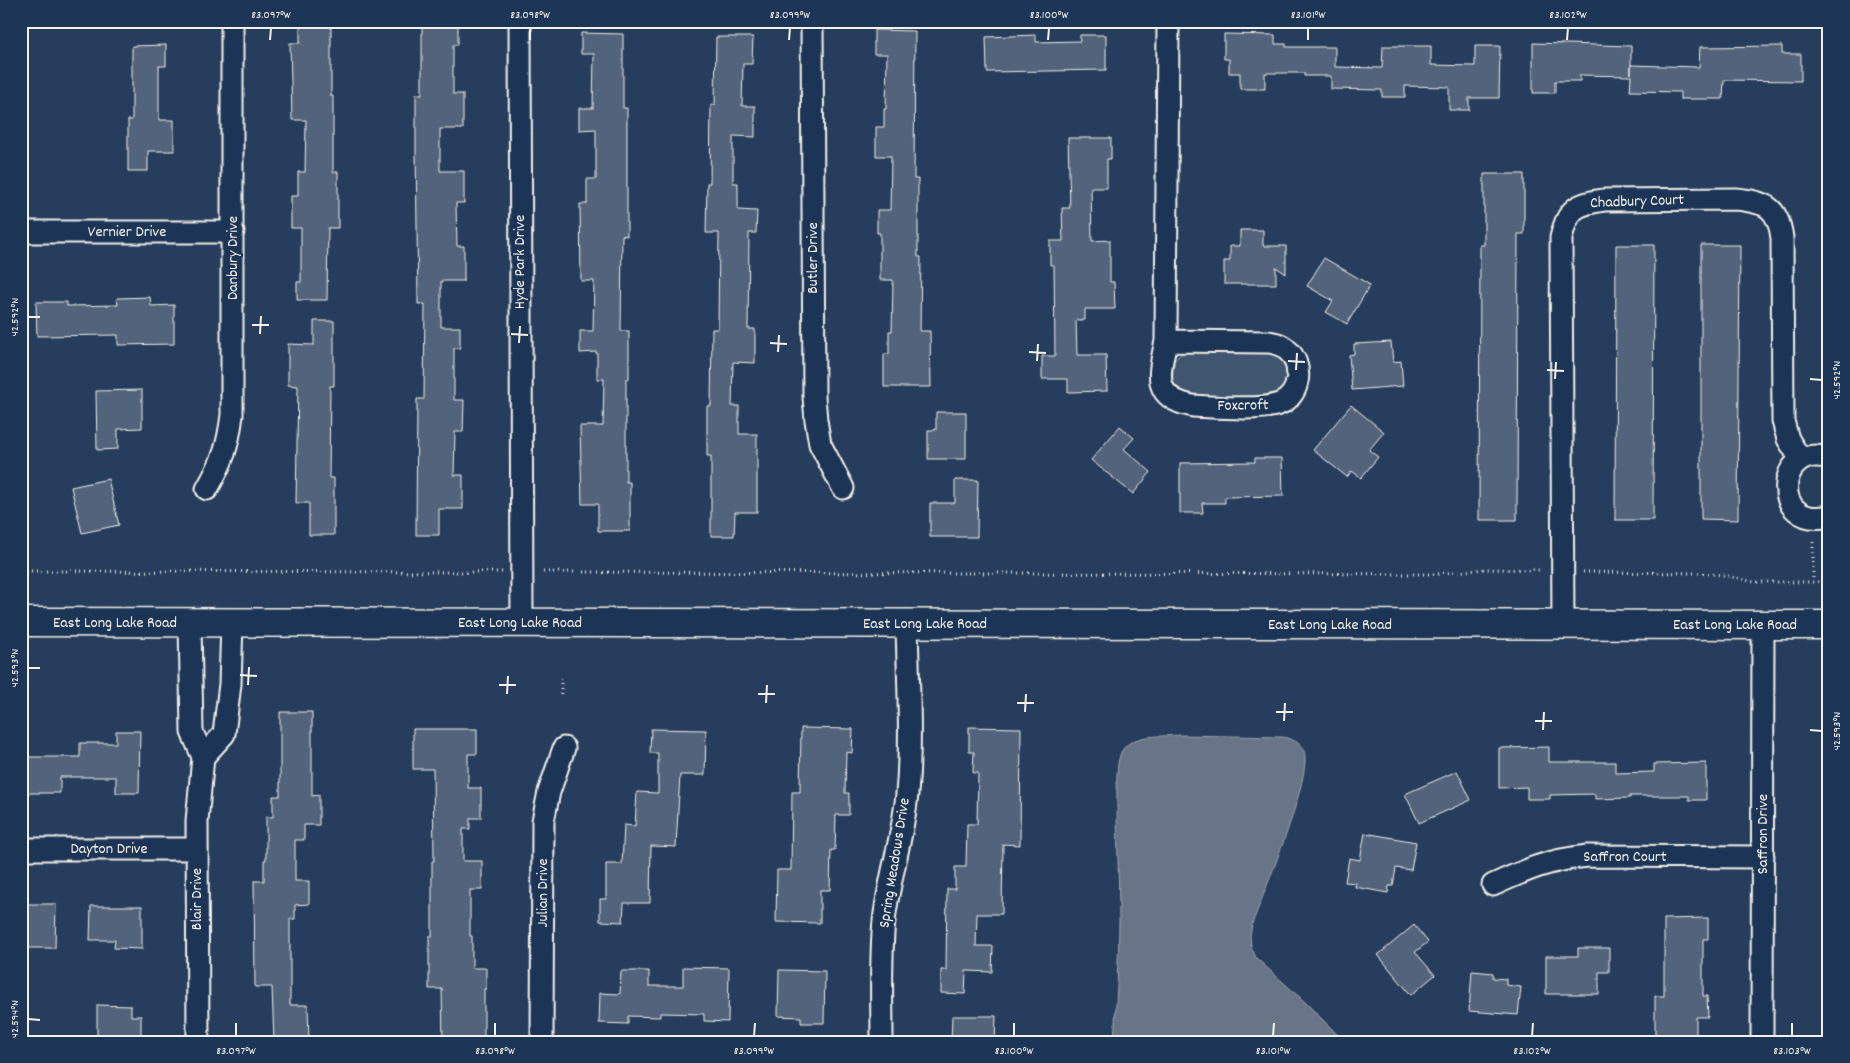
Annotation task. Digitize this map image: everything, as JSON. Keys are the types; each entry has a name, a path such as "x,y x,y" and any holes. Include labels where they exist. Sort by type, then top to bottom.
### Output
{"main road":[{"name":"East Long Lake Road","path":"21,622 1829,625"}],"street":[{"name":"Danbury Drive","path":"207,489 220,467 229,442 232,415 232,21"},
{"name":"Hyde Park Drive","path":"520,21 522,623"},
{"name":"Butler Drive","path":"812,21 814,397 820,444 843,488"},
{"name":"Foxcroft","path":"1166,341 1268,342 1280,344 1294,357 1298,377 1295,388 1290,397 1280,404 1266,407 1193,406 1171,399 1163,389 1159,378 1166,341 1168,21"},
{"name":"Chadbury Court","path":"1563,626 1561,238 1565,221 1572,210 1586,202 1604,200 1736,200 1752,201 1766,205 1775,213 1780,224 1782,238 1783,421 1788,439 1801,460"},
{"name":"Vernier Drive","path":"21,232 233,232"},
{"path":"1829,458 1818,456 1801,460 1788,474 1786,483 1789,501 1795,509 1811,518 1829,516"},
{"path":"190,623 192,732 203,757 224,734 230,684 232,623"},
{"name":"Spring Meadows Drive","path":"882,1042 882,949 884,921 888,893 902,832 907,792 907,624"},
{"name":"Saffron Drive","path":"1762,626 1762,1042"},
{"name":"Julian Drive","path":"542,1042 543,820 549,792 564,748"},
{"name":"Blair Drive","path":"198,1042 197,849 199,788 203,757"},
{"name":"Dayton Drive","path":"21,849 197,849"},
{"name":"Saffron Court","path":"1493,885 1529,869 1567,858 1588,856 1763,857"}],"path":[{"path":"1813,542 1813,582"},
{"path":"544,572 1437,574 1485,569 1542,570"},
{"path":"21,571 500,572"},
{"path":"1587,572 1698,573 1722,575 1754,582 1829,582"},
{"path":"561,678 561,698"}],"shaded area":[{"path":"1184,352 1272,352 1284,361 1288,373 1287,384 1279,394 1264,399 1188,397 1175,388 1171,383 1170,376 1173,363"},
{"path":"1180,735 1283,737 1295,741 1304,751 1305,764 1301,784 1286,836 1252,924 1251,946 1256,958 1303,1000 1345,1042 1114,1042 1119,935 1117,782 1120,754 1128,744 1135,740"}],"building":[{"path":"300,24 331,25 333,172 338,172 338,228 328,228 327,300 297,300 297,282 301,282 301,228 291,228 291,196 298,196 298,172 305,172 306,120 292,120 290,43 300,43"},
{"path":"422,24 458,24 458,45 453,45 453,94 463,94 463,129 440,129 440,171 464,171 464,203 456,203 457,246 464,246 464,281 441,281 441,327 460,327 460,348 454,348 454,400 464,400 463,432 455,432 454,475 463,475 463,509 439,509 439,535 416,535 417,399 424,399 425,304 418,304 416,152 416,94 422,94"},
{"path":"874,30 915,31 914,179 918,179 918,257 921,257 920,331 930,331 931,387 884,387 884,354 889,354 889,331 892,331 893,280 880,280 880,233 877,233 877,210 890,210 891,156 876,156 876,127 884,127 884,109 886,109 887,54 874,54"},
{"path":"581,33 623,34 623,108 627,108 627,236 622,235 621,331 629,331 629,379 626,379 626,482 630,482 630,531 598,531 598,504 582,504 580,426 603,426 604,379 597,379 597,352 580,353 580,331 593,331 594,281 581,281 580,204 587,204 587,179 596,179 596,129 579,130 579,108 593,108 594,54 581,54"},
{"path":"1224,34 1275,35 1275,44 1286,44 1286,47 1335,47 1335,67 1382,68 1383,46 1431,46 1431,65 1475,66 1475,46 1500,46 1499,98 1469,98 1469,110 1449,110 1449,87 1405,86 1405,97 1382,97 1382,90 1331,89 1331,76 1304,76 1304,73 1265,73 1265,89 1240,89 1240,73 1229,73 1229,59 1224,59"},
{"path":"1036,35 1036,42 1080,41 1080,35 1106,35 1106,70 987,72 986,37"},
{"path":"716,37 753,37 752,64 743,64 742,106 755,106 755,137 733,136 733,183 738,183 738,210 757,211 756,233 749,233 748,329 755,329 755,363 733,362 732,406 739,406 739,434 757,434 757,512 735,512 734,536 711,536 711,456 707,456 707,406 711,406 712,329 718,329 719,233 706,233 707,183 710,183 711,105 715,105"},
{"path":"1533,43 1631,46 1631,65 1699,67 1700,47 1782,46 1782,54 1801,54 1801,81 1724,80 1723,99 1680,99 1680,92 1630,91 1631,76 1580,75 1580,81 1555,81 1555,93 1533,93"},
{"path":"166,45 166,66 159,66 159,120 174,120 174,151 148,151 148,171 128,171 128,120 132,120 132,46"},
{"path":"1068,138 1111,138 1111,159 1107,159 1107,188 1091,188 1092,241 1110,240 1110,282 1114,282 1115,309 1085,309 1085,320 1076,320 1077,355 1106,355 1107,391 1068,392 1068,379 1042,379 1042,356 1055,356 1054,265 1050,265 1050,241 1063,241 1062,208 1070,208"},
{"path":"1484,174 1524,174 1524,234 1518,234 1517,520 1479,520 1480,245 1484,245"},
{"path":"1240,230 1263,230 1263,246 1286,246 1286,274 1276,267 1276,284 1224,284 1224,261 1230,261 1230,246 1240,246"},
{"path":"1616,245 1654,245 1653,520 1615,520"},
{"path":"1701,245 1740,245 1738,520 1701,519"},
{"path":"1324,258 1370,285 1347,324 1326,312 1333,301 1307,286"},
{"path":"150,297 151,306 174,305 174,344 118,345 118,335 37,336 36,302 67,302 67,306 118,305 117,298"},
{"path":"314,321 334,321 334,386 330,386 329,478 334,478 334,535 309,535 309,503 296,503 298,386 288,385 288,344 314,345"},
{"path":"1391,342 1393,362 1401,361 1403,386 1352,390 1349,355 1354,354 1354,344"},
{"path":"142,390 142,428 118,429 118,449 97,450 96,391"},
{"path":"1351,405 1384,432 1369,450 1378,457 1361,478 1352,471 1347,477 1313,450"},
{"path":"936,412 966,412 966,459 928,459 928,430 936,430"},
{"path":"1120,426 1134,438 1124,449 1151,472 1133,494 1091,460"},
{"path":"1255,458 1282,458 1283,496 1225,497 1225,503 1202,503 1203,513 1180,513 1180,463 1255,462"},
{"path":"108,479 119,525 82,533 71,487"},
{"path":"955,480 978,480 977,537 930,537 930,503 955,503"},
{"path":"280,712 312,712 312,796 319,795 319,825 304,825 304,840 295,840 295,881 309,881 309,904 295,905 295,919 290,919 290,1005 308,1005 309,1042 274,1042 272,987 255,987 254,881 264,881 266,817 273,817 273,796 280,796"},
{"path":"969,727 1021,728 1020,845 1003,844 1002,914 977,914 976,946 993,946 992,972 966,971 965,994 941,993 941,970 946,970 947,889 955,889 955,867 966,867 967,824 977,824 978,773 973,773 974,752 969,752"},
{"path":"801,728 853,729 852,753 846,752 845,793 849,793 849,815 836,815 835,850 831,850 830,890 820,890 820,923 776,922 777,870 791,870 792,792 800,792"},
{"path":"413,729 477,729 477,754 468,754 468,788 481,788 481,818 470,818 470,829 463,829 463,861 482,861 482,890 470,890 470,936 472,936 472,968 486,968 484,1042 443,1042 442,989 429,989 429,936 432,936 432,861 434,861 433,769 413,769"},
{"path":"651,729 706,730 705,775 680,775 676,847 651,846 650,903 624,903 623,922 600,921 600,899 606,899 606,864 622,864 624,825 635,826 637,792 658,793 658,753 650,753"},
{"path":"116,731 140,731 139,793 116,793 116,777 60,777 60,793 21,793 21,757 80,757 80,743 116,743"},
{"path":"1549,747 1549,762 1615,762 1615,773 1654,772 1654,764 1706,763 1706,800 1689,800 1689,796 1630,796 1630,798 1595,799 1595,794 1550,795 1550,799 1527,799 1527,787 1499,788 1499,748"},
{"path":"1457,771 1471,800 1419,823 1405,794"},
{"path":"1365,833 1416,842 1411,870 1396,868 1393,886 1389,886 1388,893 1355,887 1356,883 1345,882 1349,858 1360,860"},
{"path":"24,904 56,904 55,948 21,948 21,921 24,921"},
{"path":"91,906 142,906 142,949 114,948 115,940 90,940"},
{"path":"1708,918 1708,939 1703,939 1703,996 1707,996 1708,1017 1696,1017 1696,1042 1655,1042 1655,996 1664,996 1664,919"},
{"path":"1414,925 1428,942 1415,952 1435,975 1411,995 1378,955"},
{"path":"1578,948 1609,948 1609,972 1599,972 1599,994 1546,994 1546,956 1578,956"},
{"path":"683,967 729,968 728,1022 704,1021 704,1014 660,1013 660,1017 628,1016 628,1024 599,1023 600,993 620,994 621,971 649,971 649,986 683,986"},
{"path":"779,970 825,971 824,1023 801,1023 801,1017 778,1016"},
{"path":"1472,971 1493,973 1493,978 1506,979 1506,985 1521,987 1518,1015 1469,1011"},
{"path":"97,1005 131,1006 131,1016 141,1016 141,1042 97,1042"},
{"path":"952,1016 996,1016 995,1042 951,1042"}]}
